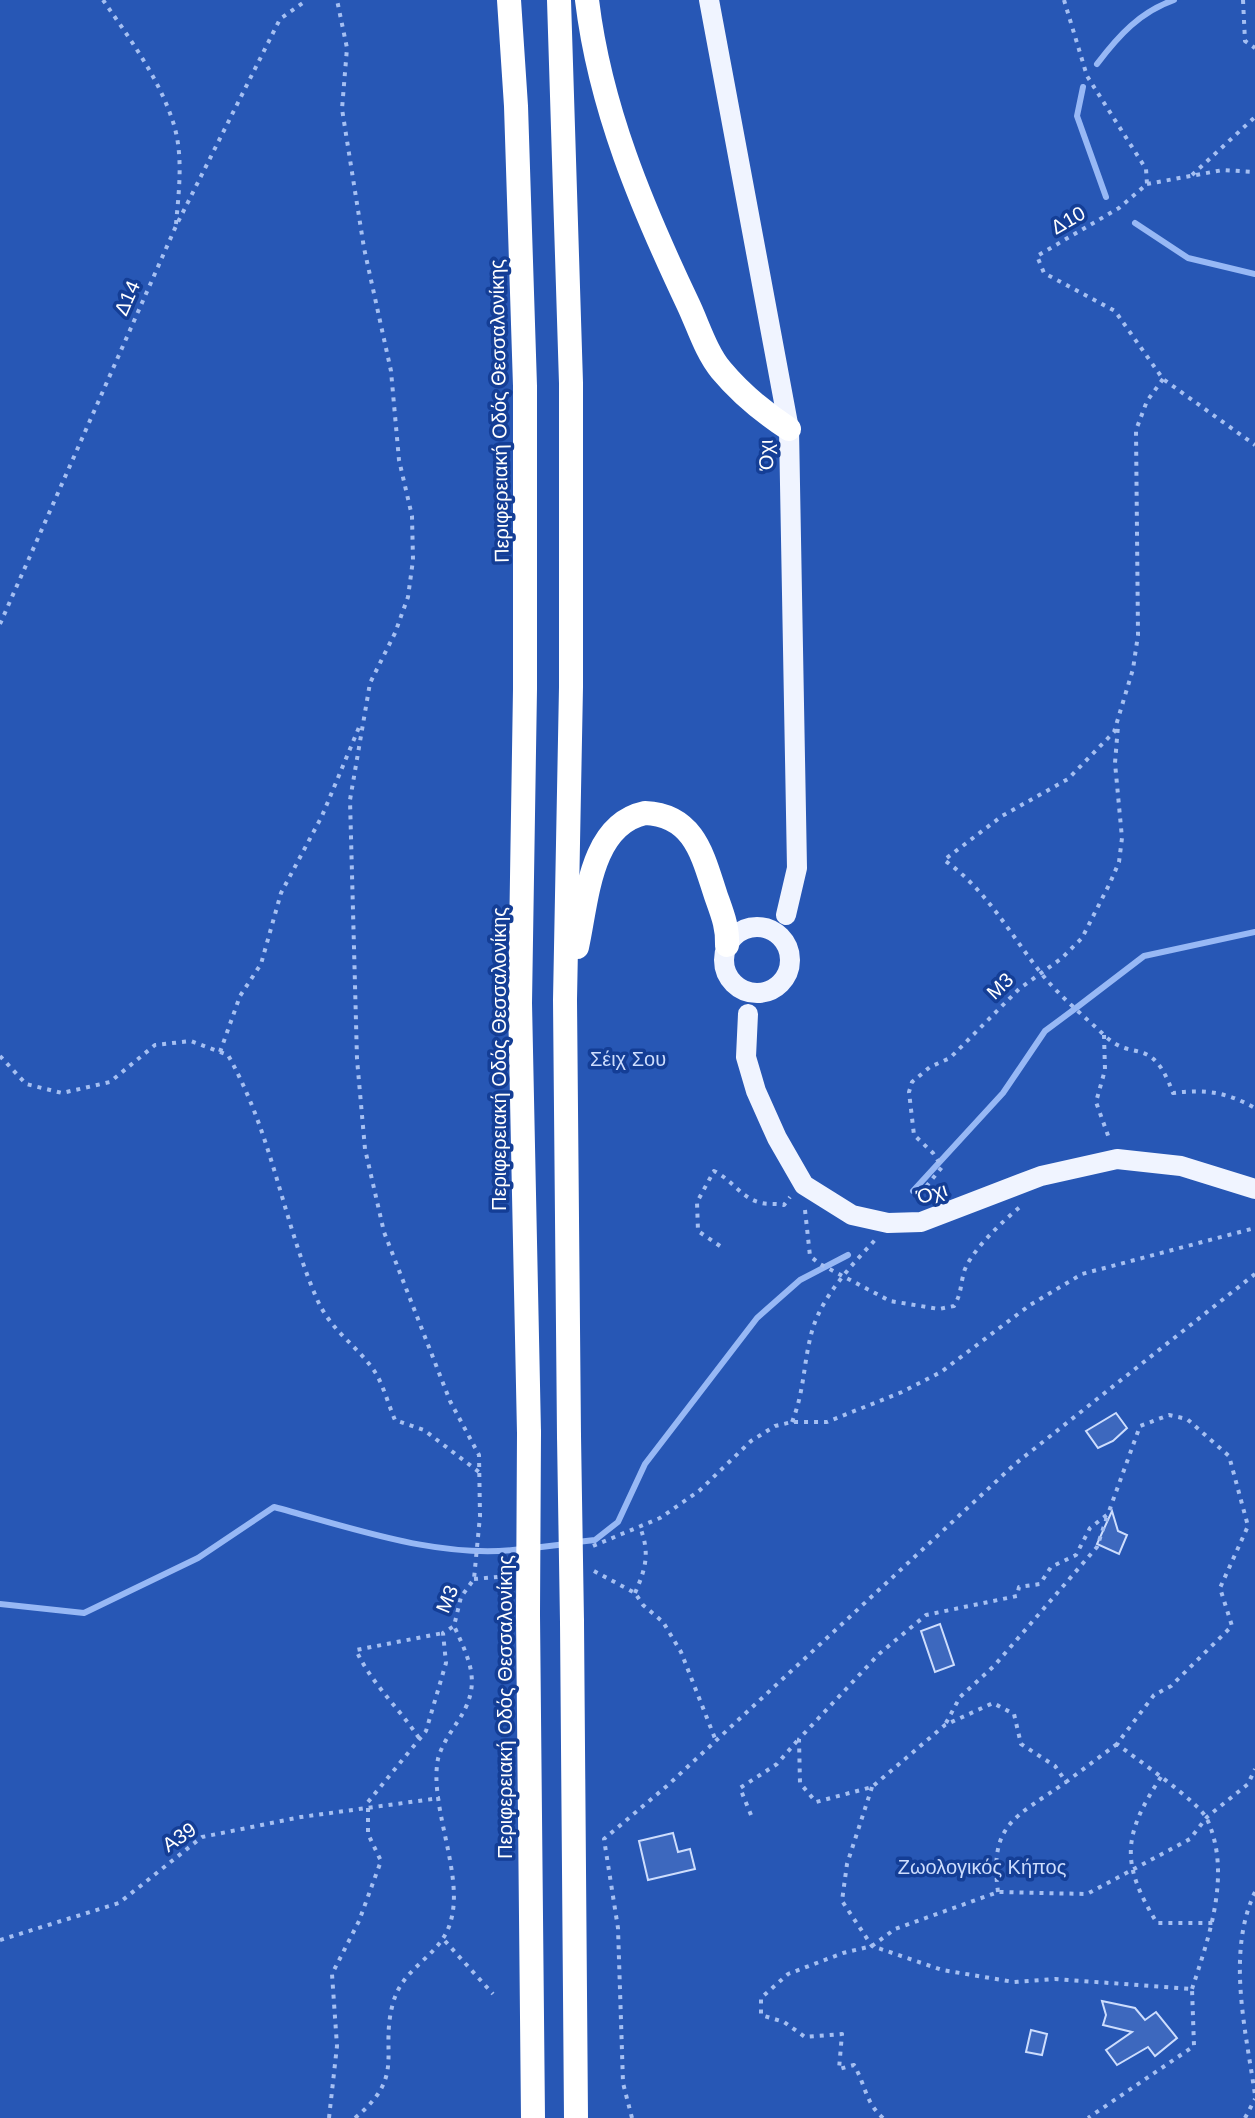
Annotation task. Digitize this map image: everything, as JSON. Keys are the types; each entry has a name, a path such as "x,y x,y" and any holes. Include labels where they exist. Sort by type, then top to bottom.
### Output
{"highway":[{"name":"Περιφερειακή Οδός Θεσσαλονίκης","path":"509,0 516,106 525,386 525,689 520,1003 529,1433 533,2118"},
{"path":"559,0 571,383 571,687 565,1000 576,2118"},
{"path":"587,0 601,81 611,118 681,289 718,367 757,408 789,429"},
{"path":"565,1000 593,870 608,838 637,815 662,816 691,833 708,869 728,932 727,945"}],"main road":[{"name":"Όχι","path":"709,0 789,429 797,868 786,915 788,947"},
{"path":"766,992 755,993 735,985 724,966 727,945 742,930 764,927 786,915"},
{"path":"748,1014 766,992 784,979 790,958 782,938 764,927"},
{"name":"Όχι","path":"735,985 748,1014 746,1057 756,1091 777,1138 804,1185 852,1215 888,1223 921,1222 1041,1176 1117,1159 1181,1166 1255,1189"}],"path":[{"path":"103,0 126,33 173,119 180,163 176,226"},
{"name":"Δ14","path":"0,624 176,226 280,19 307,0"},
{"path":"337,0 347,48 342,109 353,188 391,371 399,460 412,516 413,560 408,597 395,633 370,683 350,800 357,1059 365,1149 384,1232 450,1401 479,1455 474,1579"},
{"path":"1064,0 1087,76 1146,169 1147,184 1223,170 1255,172"},
{"path":"1243,0 1245,41 1255,48"},
{"path":"1191,176 1255,117"},
{"name":"Δ10","path":"1147,184 1119,208 1037,256 1044,273 1115,311 1163,379 1255,445"},
{"path":"1118,723 1114,732 1068,779 1002,816 944,860 961,872 1001,916 1039,972 1062,958 1082,938 1119,862 1122,838 1115,763 1118,723 1138,635 1134,572 1138,517 1136,430 1147,401 1163,379"},
{"path":"220,1052 240,996 261,964 281,893 322,816 363,718"},
{"name":"Μ3","path":"920,1194 942,1167 933,1153 914,1135 909,1092 912,1082 930,1067 950,1058 1039,972 1111,1042 1142,1050 1164,1066 1173,1093 1208,1089 1233,1096 1255,1108"},
{"path":"1104,1035 1105,1070 1096,1102 1117,1159"},
{"path":"0,1056 26,1084 62,1093 110,1082 155,1045 191,1041 228,1055 251,1097 280,1178 289,1229 318,1302 342,1339 373,1370 395,1420 424,1430 479,1472"},
{"path":"592,1547 660,1518 699,1491 751,1441 775,1426 792,1422 827,1422 902,1392 941,1372 1030,1305 1082,1274 1255,1228"},
{"path":"792,1422 805,1383 812,1329 840,1278 880,1234"},
{"path":"632,2118 623,2083 618,1928 604,1839 716,1741 1015,1464 1255,1274"},
{"path":"945,1725 960,1697 994,1666 1097,1547 1140,1426 1169,1415 1187,1419 1229,1456 1248,1526 1220,1588 1232,1626 1171,1686 1154,1695 1117,1744 1005,1826 994,1861 998,1892"},
{"path":"751,1815 740,1788 777,1764 879,1654 926,1615 1017,1596 1019,1587 1040,1584 1051,1567 1076,1555 1090,1528 1108,1514"},
{"path":"635,1593 646,1568 648,1547 640,1526"},
{"path":"585,1562 592,1570 635,1593 643,1605 663,1622 681,1652 716,1741"},
{"name":"Μ3","path":"368,1808 368,1802 426,1731 444,1675 443,1633 454,1626 461,1597 474,1579 514,1576"},
{"path":"355,2118 373,2103 386,2080 393,2004 405,1976 445,1941 453,1912 438,1759 467,1707 474,1683 454,1626"},
{"path":"419,1738 398,1706 367,1673 356,1650 443,1633"},
{"path":"799,1739 800,1783 816,1802 872,1787 945,1725 993,1703 1014,1714 1021,1744 1055,1766 1066,1782"},
{"path":"1088,2118 1194,2046 1192,1989 1213,1923 1217,1867 1207,1817 1117,1744"},
{"path":"883,2118 869,2105 864,2082 854,2065 839,2069 842,2034 805,2037 784,2022 761,2015 761,1998 788,1974 843,1953 872,1946 895,1929 998,1892 1087,1894 1190,1839 1207,1817 1248,1784 1255,1769"},
{"path":"1161,1777 1140,1809 1129,1837 1131,1869 1157,1923 1213,1923"},
{"path":"872,1787 847,1864 842,1901 872,1946 942,1970 1014,1982 1055,1979 1192,1989"},
{"name":"Α39","path":"0,1940 119,1903 202,1837 440,1798"},
{"path":"329,2118 337,2046 332,1974 359,1921 381,1861 368,1834 368,1808"},
{"path":"1245,2118 1255,2097 1240,1996 1244,1915 1255,1892"},
{"path":"445,1941 493,1994"}],"green space":[{"name":"Σέιχ Σου","path":"0,0 1255,0 1255,2118 0,2118"}],"building":[{"path":"1116,1413 1127,1428 1113,1441 1098,1448 1086,1431"},
{"path":"1112,1511 1118,1531 1127,1535 1119,1554 1097,1544"},
{"path":"940,1624 954,1665 935,1672 921,1631"},
{"path":"673,1833 678,1852 690,1849 695,1869 648,1880 639,1841"},
{"path":"1102,2001 1135,2008 1145,2020 1156,2012 1177,2038 1155,2056 1148,2047 1117,2065 1106,2050 1132,2032 1103,2025 1106,2015"},
{"path":"1031,2030 1047,2034 1042,2055 1026,2052"}],"waterway":[{"path":"1097,64 1131,26 1151,11 1174,0"},
{"path":"1083,87 1077,116 1106,197"},
{"path":"1135,223 1188,258 1255,274"},
{"path":"913,1191 1003,1093 1045,1031 1144,956 1255,932"},
{"path":"577,1542 595,1540 618,1522 645,1464 757,1318 800,1280 848,1255"},
{"path":"0,1604 84,1613 198,1558 274,1507 428,1546 491,1551 522,1549"},
{"path":"533,1548 566,1544"}],"park label":[{"name":"Ζωολογικός Κήπος","path":"982,1867"}]}
